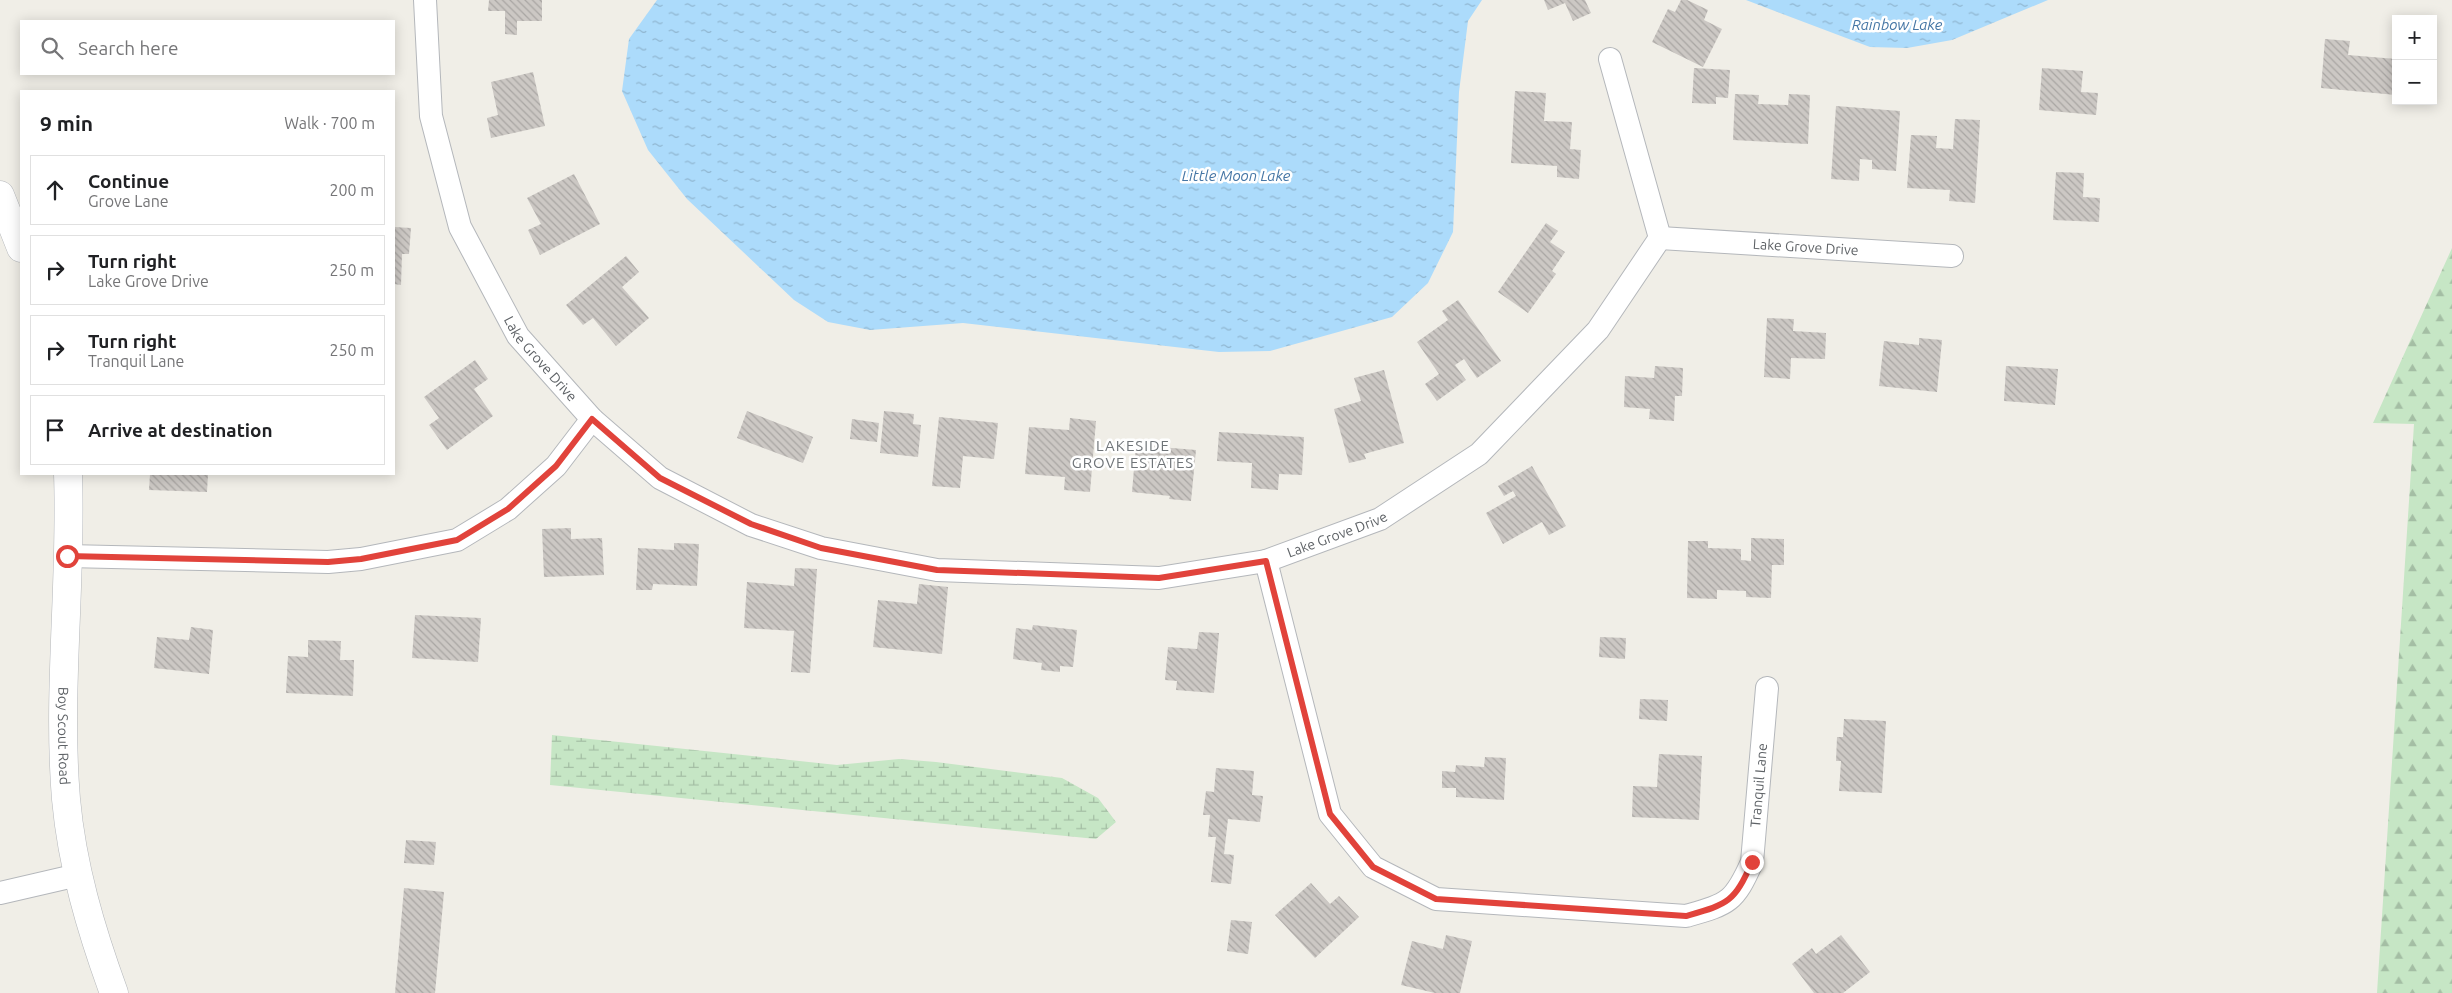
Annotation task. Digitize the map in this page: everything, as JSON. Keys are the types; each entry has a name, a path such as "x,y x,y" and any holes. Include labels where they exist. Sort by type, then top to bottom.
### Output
{"street":[{"name":"Lake Grove Drive","path":"425,0 431,116 460,227 518,336 592,419 660,478 751,524 821,548 937,570 1159,578 1266,561 1380,519 1479,454 1598,330 1660,238 1952,256"},
{"path":"1610,59 1660,238"},
{"path":"0,195 20,245"},
{"path":"67,556 328,562 361,559 457,540 508,509 549,472 592,419"},
{"name":"Boy Scout Road","path":"68,475 63,698 65,774 69,825 78,875 97,946 114,993"},
{"name":"Tranquil Lane","path":"1266,561 1330,814 1373,867 1436,899 1686,916 1721,906 1741,888 1752,862 1767,688"},
{"path":"0,893 78,875"}],"green space":[{"path":"2452,248 2452,993 2377,993 2414,424 2373,423"},
{"path":"552,735 837,765 899,759 1062,778 1098,798 1116,822 1096,839 550,785"}],"water":[{"name":"Little Moon Lake","path":"657,0 1482,0 1468,21 1459,92 1453,232 1428,283 1392,317 1270,351 1219,352 963,323 870,330 828,322 794,300 687,199 648,150 622,91 629,39"},
{"name":"Rainbow Lake","path":"1746,0 2048,0 1952,40 1907,48 1870,47"}],"building":[{"path":"489,0 542,0 542,21 517,21 517,35 505,34 505,11 488,11"},
{"path":"1544,0 1585,0 1591,13 1573,21 1565,3 1548,10"},
{"path":"1681,0 1687,0 1708,10 1704,20 1722,29 1703,67 1652,42 1668,9 1675,12"},
{"path":"2325,39 2350,41 2348,55 2392,59 2392,95 2321,88"},
{"path":"1694,68 1730,70 1728,98 1716,97 1716,104 1692,103"},
{"path":"2042,68 2083,71 2081,92 2098,93 2096,115 2039,110"},
{"path":"533,72 545,126 491,138 487,118 498,115 491,82"},
{"path":"1515,91 1546,93 1544,121 1572,122 1570,149 1581,150 1579,179 1557,177 1557,166 1511,163"},
{"path":"1735,94 1759,95 1758,104 1788,105 1789,94 1810,95 1808,144 1733,140"},
{"path":"1836,106 1900,111 1896,171 1872,169 1872,160 1860,159 1859,181 1831,179"},
{"path":"1955,119 1980,120 1975,203 1949,201 1950,190 1907,188 1911,135 1937,136 1936,148 1953,149"},
{"path":"2056,172 2084,173 2083,197 2100,198 2099,222 2053,220"},
{"path":"574,174 600,224 540,255 528,230 541,224 527,198"},
{"path":"1546,223 1558,231 1550,242 1565,252 1552,271 1556,274 1528,313 1498,292"},
{"path":"395,227 411,228 409,254 402,254 401,285 395,284"},
{"path":"626,256 639,272 622,287 649,318 616,346 593,318 583,325 566,305"},
{"path":"1458,300 1501,361 1477,378 1464,359 1455,365 1466,380 1437,401 1425,384 1439,374 1417,342 1448,320 1442,311"},
{"path":"1767,318 1794,319 1793,331 1826,333 1825,359 1791,358 1790,379 1764,377"},
{"path":"1919,338 1942,340 1937,392 1879,386 1884,341 1919,345"},
{"path":"475,360 488,379 474,389 493,416 447,450 429,425 439,418 424,397"},
{"path":"1655,366 1683,368 1682,396 1675,396 1674,421 1649,419 1650,409 1624,407 1625,376 1654,378"},
{"path":"2006,366 2058,369 2055,405 2004,401"},
{"path":"1384,370 1404,443 1364,454 1366,459 1349,463 1334,409 1361,401 1354,378"},
{"path":"747,411 813,437 803,463 737,438"},
{"path":"884,411 914,414 913,424 921,425 918,457 880,453"},
{"path":"939,417 998,423 994,459 963,456 960,488 932,486"},
{"path":"1070,418 1096,421 1090,492 1064,490 1065,477 1025,474 1029,427 1069,430"},
{"path":"852,419 879,423 877,442 850,439"},
{"path":"1219,432 1304,437 1302,475 1279,474 1278,490 1251,488 1252,463 1217,461"},
{"path":"1136,445 1196,450 1191,501 1169,499 1170,496 1132,492"},
{"path":"1532,466 1566,526 1549,535 1542,522 1503,544 1486,513 1516,496 1513,491 1504,496 1498,486"},
{"path":"150,475 208,475 207,492 149,490"},
{"path":"571,528 571,539 602,538 604,575 544,577 542,529"},
{"path":"1751,538 1784,539 1784,565 1772,565 1771,598 1746,597 1746,591 1717,590 1717,599 1687,598 1688,541 1708,541 1708,548 1741,549 1741,560 1751,561"},
{"path":"674,543 699,544 697,586 653,584 652,590 636,590 638,548 674,550"},
{"path":"795,568 817,569 810,673 791,672 794,631 744,628 747,582 794,586"},
{"path":"919,584 948,587 942,654 873,647 878,600 917,604"},
{"path":"415,615 481,618 478,662 412,658"},
{"path":"1033,625 1077,630 1073,667 1060,666 1060,672 1041,670 1042,663 1013,659 1016,628 1032,630"},
{"path":"191,627 213,630 209,674 154,668 157,637 189,640"},
{"path":"1199,632 1219,633 1214,693 1176,690 1177,681 1165,680 1168,647 1197,649"},
{"path":"1600,637 1626,638 1625,659 1599,657"},
{"path":"308,640 341,641 340,660 354,660 353,696 286,693 288,656 308,657"},
{"path":"1640,699 1668,700 1667,721 1639,719"},
{"path":"1844,719 1886,721 1882,793 1839,791 1841,761 1836,761 1837,737 1843,737"},
{"path":"1659,754 1702,756 1699,820 1632,817 1633,786 1657,787"},
{"path":"1485,757 1506,758 1504,800 1456,797 1456,788 1442,788 1442,771 1455,772 1456,765 1484,767"},
{"path":"1216,768 1254,771 1252,795 1263,796 1260,822 1228,819 1224,854 1234,855 1231,884 1211,882 1216,837 1208,837 1210,815 1203,815 1206,791 1214,792"},
{"path":"406,840 436,842 434,865 404,863"},
{"path":"1311,883 1330,904 1339,896 1359,917 1315,958 1275,915"},
{"path":"404,888 444,892 435,993 395,993"},
{"path":"1231,920 1252,922 1248,954 1227,951"},
{"path":"1446,935 1472,941 1460,993 1435,993 1401,985 1412,941 1443,949"},
{"path":"1841,935 1870,972 1843,993 1814,993 1792,964 1812,948 1816,954"}],"district":[{"name":"LAKESIDE GROVE ESTATES","path":"1133,454"}],"route":[{"path":"67,556 328,562 361,559 457,540 508,509 556,466 592,419 660,478 751,524 821,548 937,570 1159,578 1266,561 1330,814 1373,867 1436,899 1686,916 1721,906 1741,888 1752,862"}]}
